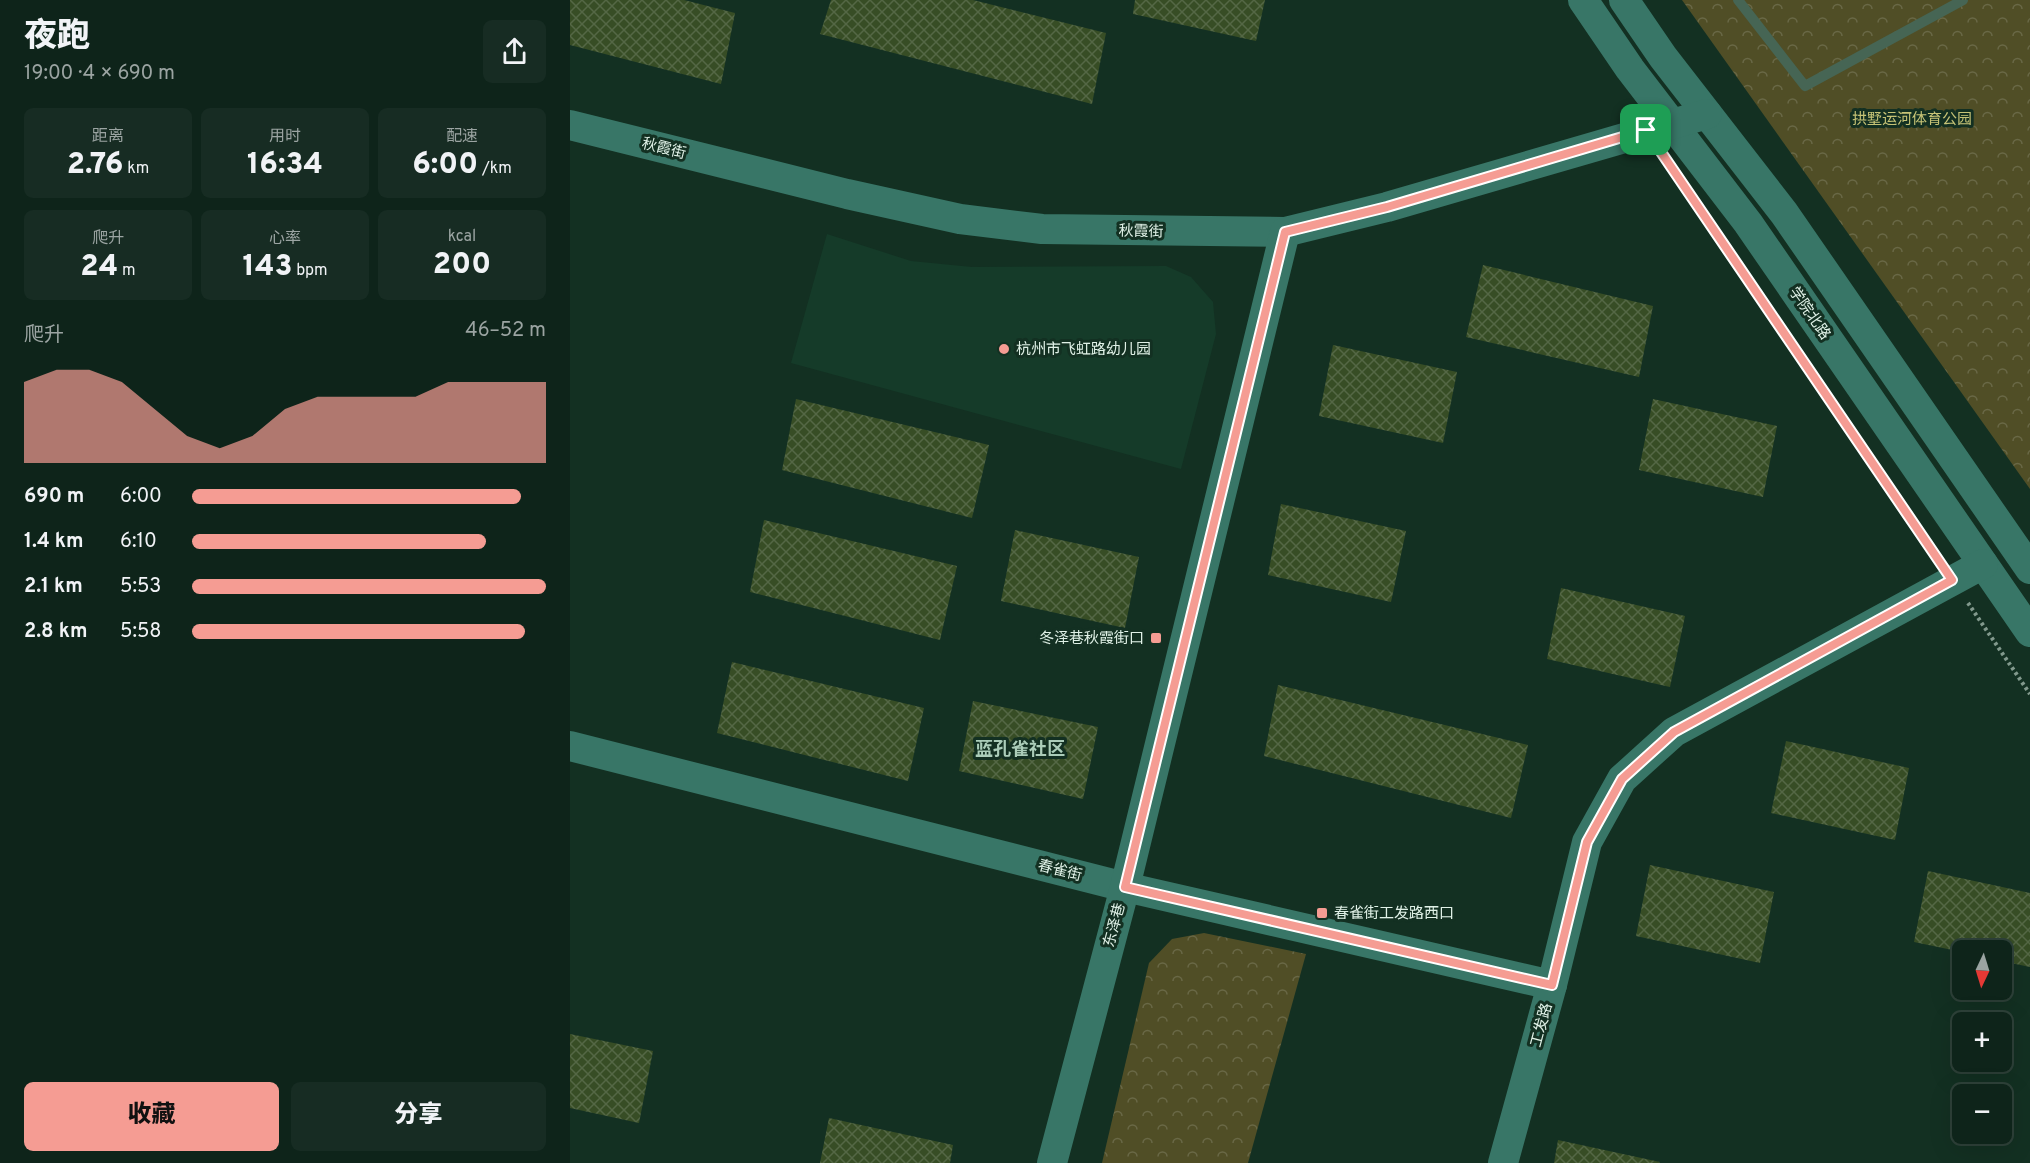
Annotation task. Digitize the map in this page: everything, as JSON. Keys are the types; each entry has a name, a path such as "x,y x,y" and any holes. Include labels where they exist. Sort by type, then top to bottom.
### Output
{"street":[{"name":"学院北路","path":"1583,0 1630,69 1748,223 2030,632"},
{"path":"1624,0 1707,114 1784,213 2026,554"},
{"name":"秋霞街","path":"570,125 847,194 960,219 1042,229 1285,232 1387,207 1707,114"},
{"name":"东泽巷","path":"1052,1163 1125,887 1285,232"},
{"name":"工发路","path":"1503,1163 1552,985 1587,842 1622,779 1674,732 1983,564"},
{"name":"春雀街","path":"570,746 1125,887 1552,985"}],"lane":[{"path":"1738,0 1805,86 1963,0"}],"path":[{"path":"1699,208 2030,694"}],"shaded area":[{"name":"杭州市飞虹路幼儿园","path":"827,234 911,261 972,267 1166,266 1191,277 1213,302 1216,334 1181,469 791,363"}],"green space":[{"name":"拱墅运河体育公园","path":"1682,0 2030,0 2030,489"},
{"path":"1204,933 1306,954 1248,1163 1102,1163 1149,963 1172,939"}],"building":[{"path":"570,0 684,0 735,13 721,84 570,45"},
{"path":"831,0 973,0 1106,33 1092,104 820,34"},
{"path":"1135,0 1265,0 1256,41 1133,14"},
{"path":"1483,265 1653,306 1639,377 1466,337"},
{"path":"1333,345 1457,372 1443,443 1319,416"},
{"path":"796,399 989,445 972,518 782,470"},
{"path":"1653,399 1777,426 1763,497 1639,470"},
{"path":"1281,504 1406,531 1391,602 1268,575"},
{"path":"764,520 957,566 940,640 750,592"},
{"path":"1015,530 1139,557 1125,628 1001,601"},
{"path":"1561,588 1685,616 1670,687 1547,659"},
{"path":"732,662 924,708 908,781 717,733"},
{"path":"1278,685 1528,745 1511,818 1264,756"},
{"path":"973,701 1098,727 1083,799 959,771"},
{"path":"1786,741 1909,768 1895,840 1771,813"},
{"path":"1650,865 1774,892 1760,963 1636,936"},
{"path":"1928,871 2030,893 2030,967 2012,963 2012,940 1952,940 1952,950 1914,942"},
{"path":"570,1034 653,1051 639,1123 570,1108"},
{"path":"829,1118 953,1145 950,1163 820,1163"},
{"path":"1558,1140 1660,1162 1554,1163"}],"place":[{"name":"杭州市飞虹路幼儿园","path":"1004,349"},
{"name":"冬泽巷秋霞街口","path":"1156,638"},
{"name":"春雀街工发路西口","path":"1322,913"}],"district":[{"name":"蓝孔雀社区","path":"1020,749"}],"route":[{"path":"1646,130 1952,580 1674,732 1622,779 1587,842 1552,985 1125,887 1285,232 1387,207 1646,130"}]}
